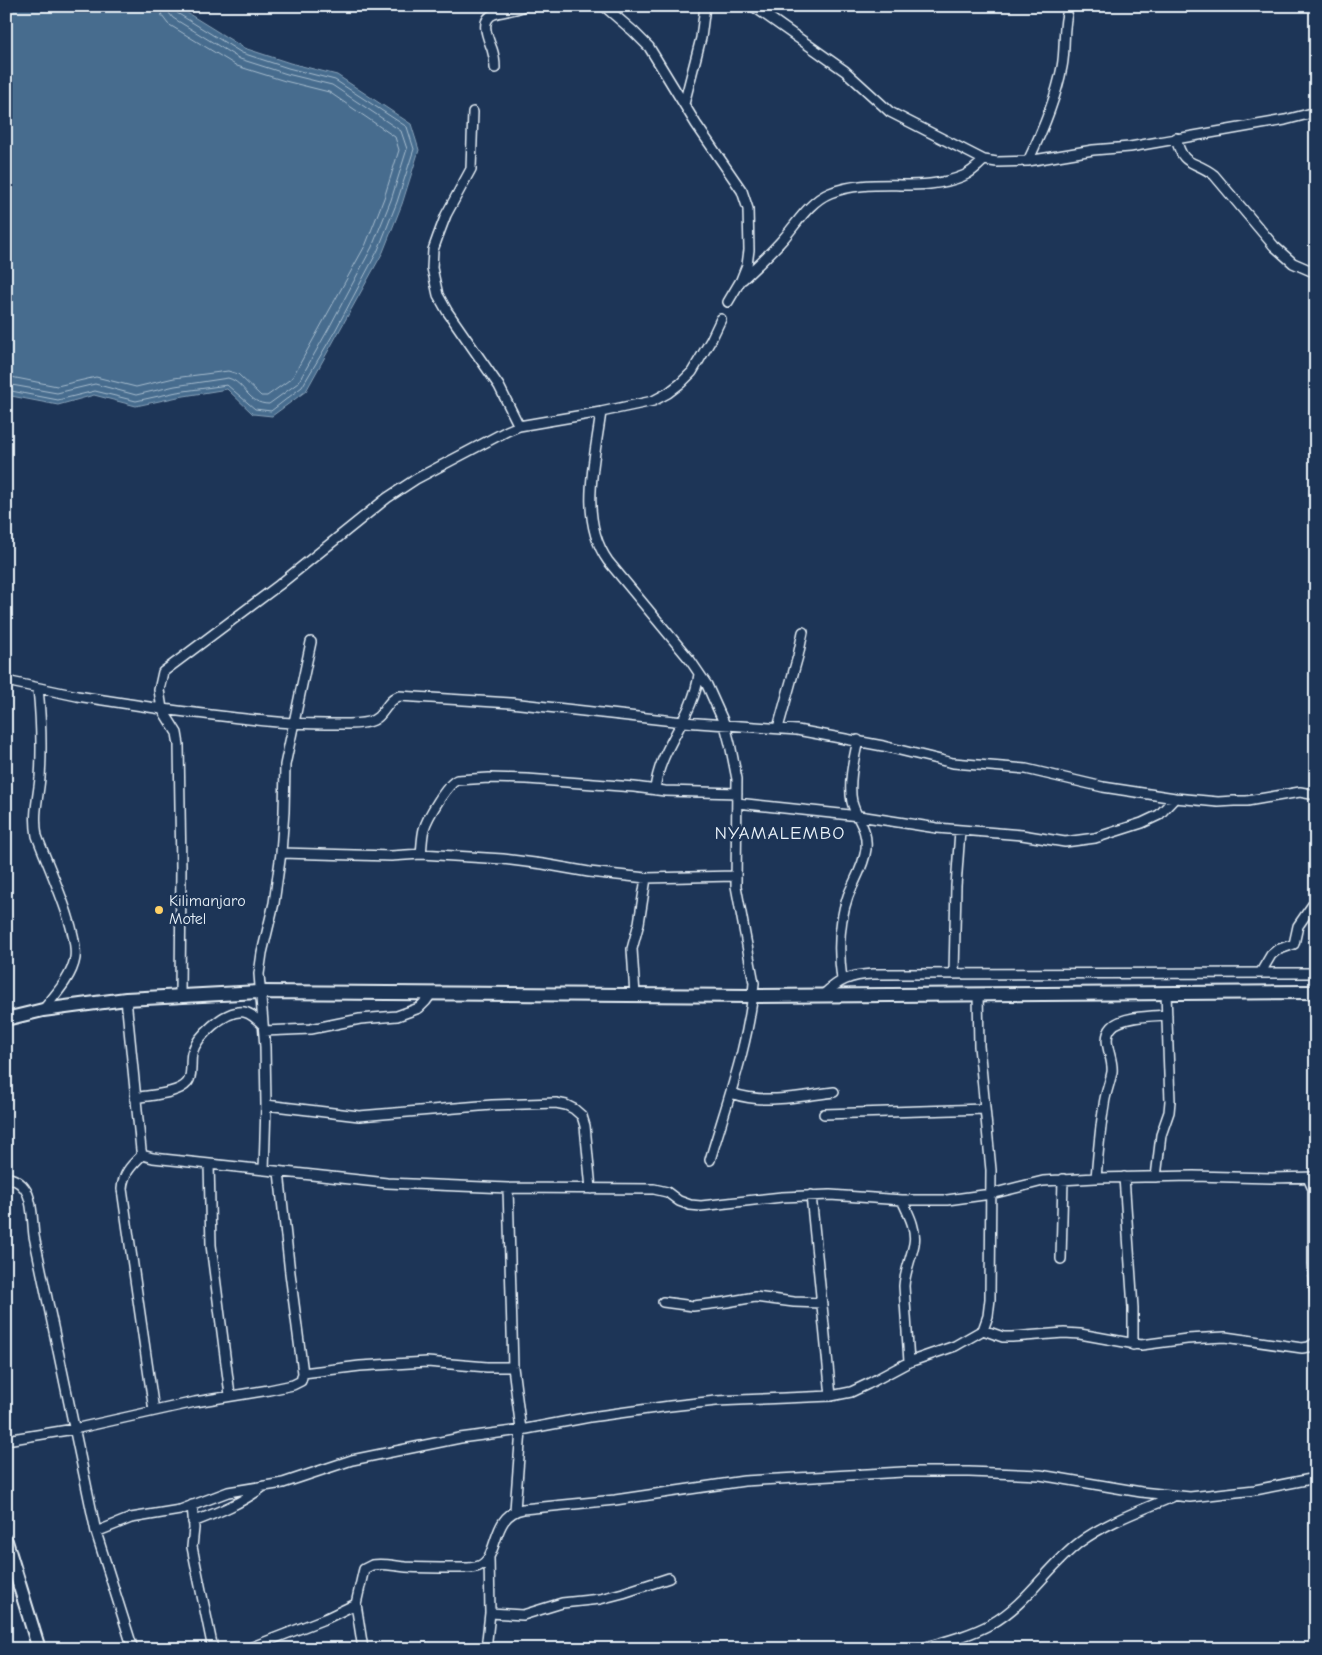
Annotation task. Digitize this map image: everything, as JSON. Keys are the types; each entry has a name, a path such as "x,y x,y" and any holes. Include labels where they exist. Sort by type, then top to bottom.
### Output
{"street":[{"path":"495,68 492,50 486,34 488,18 493,14 524,6"},
{"path":"604,6 649,47 684,104 742,191 748,209 749,250 747,265 741,280 728,302"},
{"path":"684,104 701,38 705,6"},
{"path":"752,6 846,71 890,112 984,160 996,162 1028,161 1093,150 1130,147 1285,120 1316,112"},
{"path":"1028,161 1045,123 1062,69 1066,20 1070,6"},
{"path":"473,112 471,169 446,215 433,250 432,268 434,282 438,295 447,311 499,386 519,426"},
{"path":"1176,138 1178,149 1184,159 1207,170 1218,179 1274,246 1292,263 1316,273"},
{"path":"741,280 766,258 814,204 828,194 859,186 920,185 949,181 964,176 984,160"},
{"path":"180,995 181,868 179,745 177,733 162,709 159,690 163,672 286,580 387,498 416,479 496,436 519,426 653,401 668,393 681,383 700,360 721,319"},
{"path":"601,412 591,508 600,551 654,616 707,685 725,724 735,764 737,793 735,876 744,934 753,975 753,996 731,1093 710,1160"},
{"path":"778,728 803,632"},
{"path":"264,1170 266,1105 263,1028 259,992 262,953 274,902 282,853 285,765 311,642"},
{"path":"655,790 659,767 694,698 699,674"},
{"path":"6,681 77,696 162,709 293,724 368,722 379,718 392,699 406,696 519,704 683,722 778,728 858,740 953,762 1026,768 1103,787 1175,798 1234,802 1300,792 1316,794"},
{"path":"38,688 41,719 41,755 40,779 34,812 35,824 37,836 70,924 75,952 71,971 43,1010"},
{"path":"842,980 839,948 842,916 866,849 863,826 852,801 851,790 858,740"},
{"path":"421,854 423,830 426,822 446,790 457,780 489,778 541,779 655,790 737,793"},
{"path":"737,803 859,816 960,831 1022,835 1053,841 1080,841 1095,838 1152,818 1164,811 1175,798"},
{"path":"954,974 960,831"},
{"path":"282,853 366,856 421,854 503,859 589,872 646,878 735,876"},
{"path":"635,995 632,949 646,878"},
{"path":"1261,972 1271,955 1277,950 1294,944 1298,926 1316,900"},
{"path":"823,995 842,980 861,974 1316,973"},
{"path":"6,1019 43,1010 126,999 259,992 753,996 1316,992"},
{"path":"1156,1177 1162,1135 1169,1112 1170,1101 1166,993"},
{"path":"136,1098 177,1090 187,1083 190,1077 192,1054 195,1045 210,1028 221,1019 233,1013 244,1012 251,1015 263,1028 311,1029 360,1019 397,1016 419,1008 431,994"},
{"path":"96,1532 131,1518 168,1513 228,1492 284,1483 352,1460 472,1436 670,1406 716,1401 831,1396 851,1392 909,1362 955,1346 983,1330 988,1316 990,1299 991,1170 979,1046 978,994"},
{"path":"126,999 142,1155"},
{"path":"1096,1178 1104,1105 1112,1072 1107,1038 1110,1030 1114,1024 1128,1020 1167,1016"},
{"path":"731,1093 744,1098 764,1099 834,1092"},
{"path":"266,1105 360,1116 485,1105 556,1103 566,1105 582,1116 585,1126 591,1189"},
{"path":"824,1114 985,1109"},
{"path":"142,1155 153,1158 387,1183 508,1188 654,1190 667,1192 680,1201 695,1205 811,1195 854,1195 902,1200 947,1200 991,1194 1020,1186 1096,1178 1193,1176 1312,1178 1315,1305"},
{"path":"142,1155 128,1168 122,1189 154,1411"},
{"path":"209,1164 212,1245 230,1395"},
{"path":"6,1440 74,1429 230,1395 293,1385 301,1381 303,1372 279,1172"},
{"path":"6,1177 18,1180 27,1189 34,1236 96,1532 133,1649"},
{"path":"1124,1177 1133,1308 1133,1345"},
{"path":"1061,1259 1064,1180"},
{"path":"508,1188 513,1367 521,1430 515,1510"},
{"path":"811,1195 831,1396"},
{"path":"902,1200 913,1226 914,1235 914,1245 904,1276 909,1362"},
{"path":"663,1302 693,1306 755,1297 821,1303"},
{"path":"983,1330 1002,1337 1064,1333 1080,1334 1133,1345 1225,1337 1302,1348 1315,1344"},
{"path":"303,1372 427,1362 487,1368 513,1367"},
{"path":"486,1649 490,1613 489,1557 501,1524 515,1510 632,1498 744,1481 903,1472 1040,1475 1173,1496 1208,1496 1255,1490 1316,1478"},
{"path":"193,1522 234,1506 266,1485"},
{"path":"919,1649 970,1634 991,1624 1015,1606 1067,1552 1083,1540 1173,1496"},
{"path":"192,1505 194,1528 192,1547 213,1649"},
{"path":"6,1541 39,1649"},
{"path":"363,1649 356,1604 363,1572 368,1567 372,1565 468,1568 479,1566 489,1557"},
{"path":"490,1613 523,1615 562,1603 600,1599 669,1578"},
{"path":"247,1649 327,1618 356,1604"}],"water":[{"path":"6,6 176,6 244,48 290,63 337,75 411,124 419,150 402,204 383,252 306,391 272,416 253,414 227,389 136,406 94,395 58,405 6,395"}],"place":[{"name":"Kilimanjaro Motel","path":"159,910"}],"district":[{"name":"NYAMALEMBO","path":"780,833"}]}
